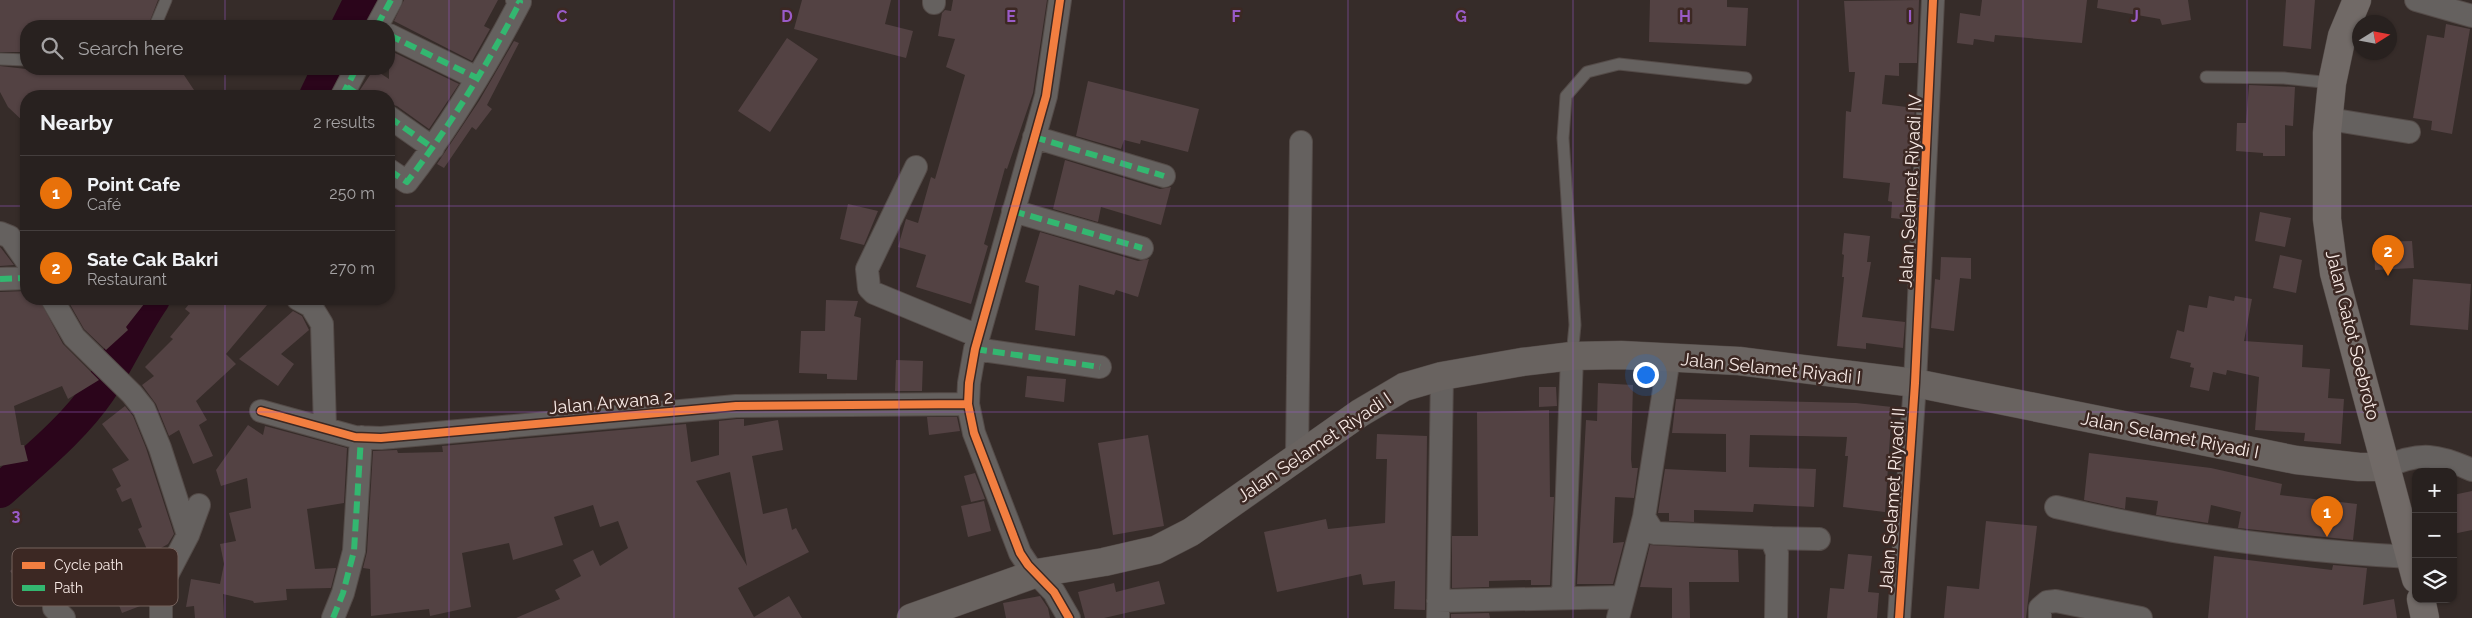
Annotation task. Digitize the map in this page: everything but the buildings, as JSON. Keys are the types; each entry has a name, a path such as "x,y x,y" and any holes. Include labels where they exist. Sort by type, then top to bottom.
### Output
{"main road":[{"name":"Jalan Gatot Soebroto","path":"2357,0 2342,36 2332,83 2329,119 2327,219 2334,273 2412,564"},
{"name":"Jalan Selamet Riyadi I","path":"911,618 1037,573 1104,562 1156,550 1170,544 1242,496 1296,456 1380,400 1404,387 1442,376 1522,362 1572,356 1739,361 1915,383 2296,460 2359,467 2386,467"},
{"path":"2422,603 2425,618"}],"street":[{"path":"380,20 390,0"},
{"path":"395,174 407,182 433,148 477,78 520,2 517,0"},
{"path":"1060,0 1046,96 977,342 968,383 968,404 974,432 1020,553 1054,592 1069,618"},
{"name":"Jalan Selamet Riyadi IV","path":"1915,383 1933,0"},
{"path":"2416,0 2472,16"},
{"path":"395,38 477,78"},
{"path":"2329,119 2410,132"},
{"path":"395,121 433,148"},
{"path":"1034,137 1164,176"},
{"path":"1296,456 1301,142"},
{"path":"916,167 867,269 869,288 874,293 977,342 1100,367"},
{"path":"1013,211 1142,248"},
{"path":"0,233 10,237 20,251"},
{"path":"0,279 20,278"},
{"path":"55,305 74,338 132,394 150,420 188,535"},
{"path":"309,305 322,324 325,428"},
{"path":"1563,598 1572,356"},
{"path":"1442,376 1438,610 1563,598 1620,607 1644,518 1669,358"},
{"name":"Jalan Selamet Riyadi II","path":"1899,618 1915,383"},
{"name":"Jalan Arwana 2","path":"261,411 361,437 414,437 736,406 968,404"},
{"path":"333,618 343,593 354,551 361,437"},
{"path":"2386,467 2400,460 2426,455 2453,460 2472,470"},
{"path":"178,554 188,535 199,505"},
{"path":"2056,507 2197,537 2339,554 2412,568"},
{"path":"1644,518 1654,534 1819,539"},
{"path":"1771,538 1777,553 1776,618"},
{"path":"2040,618 2040,608 2047,602 2056,601 2141,618"}],"lane":[{"path":"158,20 166,0"},
{"path":"0,59 20,60"},
{"path":"1572,356 1575,325 1562,138 1566,96 1587,72 1619,64 1746,78"},
{"path":"2206,77 2284,78 2332,83"}],"waterway":[{"path":"351,20 361,0"},
{"path":"319,90 326,75"},
{"path":"0,491 52,444 89,405 106,380 149,305"}],"marked path":[{"path":"380,20 391,0"},
{"path":"395,174 407,182 439,139 495,49 520,2 517,0"},
{"path":"395,38 477,78"},
{"path":"345,90 353,75"},
{"path":"347,87 351,90"},
{"path":"395,121 433,148"},
{"path":"1034,137 1164,176"},
{"path":"1013,211 1142,248"},
{"path":"0,279 20,278"},
{"path":"975,349 1100,367"},
{"path":"333,618 343,593 354,551 361,437"}],"cycle path":[{"path":"1060,0 1046,96 975,349 969,383 968,404 974,433 1020,553 1028,565 1054,592 1069,618"},
{"path":"1899,618 1915,383 1933,0"},
{"path":"261,411 355,437 381,438 736,406 968,404"}],"place":[{"name":"Sate Cak Bakri","path":"2388,276"},
{"name":"Point Cafe","path":"2327,537"}]}
